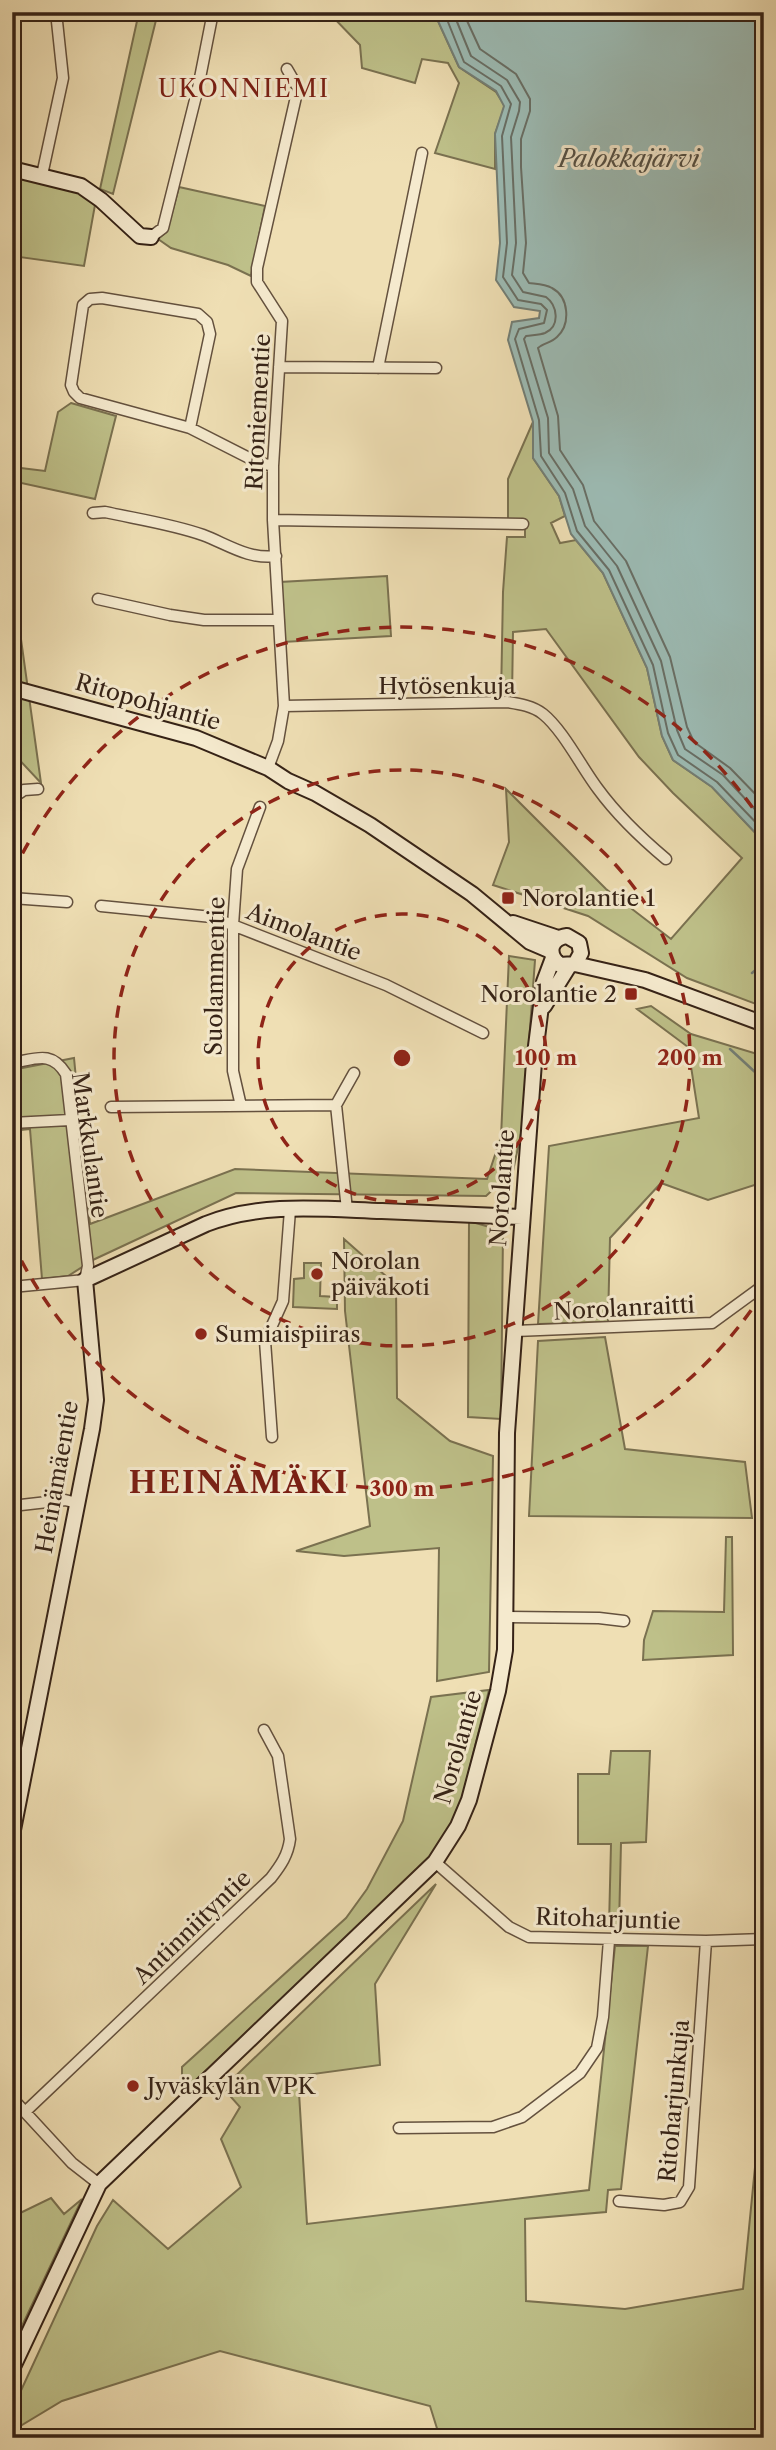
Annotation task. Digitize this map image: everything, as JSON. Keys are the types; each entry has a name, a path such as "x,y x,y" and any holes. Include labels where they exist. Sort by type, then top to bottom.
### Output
{"street":[{"path":"42,175 63,78 56,12"},
{"path":"12,169 81,186 101,200 139,236 151,237 163,228 214,12"},
{"name":"Ritoniementie","path":"268,768 278,741 284,706 273,520 273,466 282,321 257,282 257,268 298,88 287,69"},
{"path":"378,368 422,153"},
{"path":"190,428 210,334 206,322 198,314 102,298 90,299 83,305 71,385 80,398 190,428 257,462 273,466"},
{"path":"279,367 436,368"},
{"path":"93,513 105,512 201,534 243,552 264,557 276,556"},
{"path":"273,520 523,524"},
{"path":"98,598 204,620 279,620"},
{"name":"Ritopohjantie","path":"12,688 196,738 268,768 370,825 472,894 508,921 530,942 552,955"},
{"name":"Hytösenkuja","path":"284,706 507,702 530,707 552,723 620,816 666,859"},
{"path":"12,798 24,790 38,789"},
{"name":"Suolammentie","path":"240,1106 233,1071 233,925 237,869 260,807"},
{"path":"12,898 67,902"},
{"name":"Aimolantie","path":"101,906 212,917 386,985 483,1033"},
{"name":"Ritopohjantie","path":"508,921 558,938"},
{"path":"575,961 576,940 567,936 558,938 552,945 552,955 559,965 575,961 601,971 616,972 690,995 764,1024"},
{"name":"Norolantie","path":"12,2369 99,2184 435,1862 458,1826 469,1800 498,1691 505,1650 507,1433 534,1062 544,982 552,955"},
{"name":"Norolantie","path":"542,1010 575,961"},
{"name":"Markkulantie","path":"12,1063 48,1057 59,1063 66,1074 88,1266 85,1280"},
{"path":"347,1210 336,1105 354,1073"},
{"path":"111,1107 336,1105"},
{"path":"12,1123 70,1120"},
{"path":"12,1287 85,1280 224,1217 259,1210 347,1210 522,1217"},
{"path":"272,1437 265,1341 283,1301 290,1210"},
{"name":"Heinämäentie","path":"12,1835 96,1400 85,1280"},
{"name":"Norolanraitti","path":"515,1331 712,1323 764,1285"},
{"path":"12,1506 65,1500 77,1503"},
{"path":"506,1617 599,1618 624,1621"},
{"name":"Antinniityntie","path":"25,2112 271,1878 280,1866 288,1852 290,1839 278,1756 264,1730"},
{"name":"Ritoharjuntie","path":"435,1862 509,1927 522,1935 537,1938 609,1940 764,1939"},
{"path":"399,2128 493,2127 522,2118 580,2073 597,2048 603,2017 609,1940"},
{"name":"Ritoharjunkuja","path":"619,2201 672,2204 680,2202 689,2188 706,1941"},
{"path":"12,2098 72,2162 99,2184"}],"green space":[{"path":"139,12 158,12 113,194 100,189"},
{"path":"328,12 437,12 438,21 459,67 496,92 505,106 495,134 495,169 435,153 459,83 448,63 422,59 415,83 362,68 360,45"},
{"path":"12,173 80,193 95,205 84,266 12,256"},
{"path":"179,187 265,206 251,276 228,265 171,248 158,239 167,231"},
{"path":"71,403 116,416 95,499 12,481 12,467 45,471 58,412"},
{"path":"533,422 533,458 559,496 565,516 551,523 560,543 576,540 603,573 647,668 662,736 673,760 712,787 764,842 764,1007 687,978 588,916 493,885 509,842 506,789 606,889 671,939 742,858 639,757 546,629 513,632 512,698 501,698 507,537 525,537 525,525 508,520 508,479"},
{"path":"12,543 19,625 41,783 12,752"},
{"path":"387,576 391,636 283,642 280,582"},
{"path":"509,956 535,960 523,1124 513,1171 486,1196 236,1193 95,1259 68,1276 42,1279 30,1129 12,1131 12,1070 74,1058 90,1224 235,1169 487,1179 501,1137"},
{"path":"651,1006 691,1034 764,1056 764,1182 708,1200 661,1183 610,1238 608,1322 538,1324 549,1146 699,1118 688,1047 637,1009"},
{"path":"469,1221 503,1231 501,1419 468,1417"},
{"path":"344,1239 396,1285 397,1398 450,1441 493,1456 489,1672 437,1681 439,1548 344,1556 296,1551 370,1526 345,1311"},
{"path":"304,1263 321,1263 320,1296 337,1297 337,1309 293,1307 294,1279 304,1278"},
{"path":"605,1337 625,1449 745,1462 752,1518 529,1516 538,1341"},
{"path":"726,1537 732,1537 733,1655 643,1660 644,1640 653,1611 724,1612"},
{"path":"489,1690 462,1799 453,1824 431,1859 182,2093 182,2067 346,1918 367,1889 403,1821 431,1697"},
{"path":"611,1751 650,1751 646,1842 621,1843 619,1926 609,1926 611,1844 578,1844 578,1774 609,1774"},
{"path":"436,1884 375,1984 380,2065 298,2076 307,2224 589,2190 615,1946 648,1946 621,2189 608,2190 606,2212 525,2219 526,2301 625,2309 743,2289 764,2076 764,2438 440,2438 430,2406 220,2351 62,2401 12,2431 12,2410 97,2226 113,2200 168,2249 241,2187 221,2139 240,2107 223,2088"},
{"path":"51,2198 64,2214 82,2199 12,2347 12,2217"}],"water":[{"name":"Palokkajärvi","path":"437,12 764,12 764,842 712,787 673,760 662,736 647,668 603,573 571,534 559,496 533,458 533,422 508,340 512,322 539,318 540,311 514,307 496,280 500,243 495,134 504,106 496,91 459,67 438,21"}],"waterway":[{"path":"752,973 764,963"},
{"path":"730,1049 756,1073 764,1087"}],"place":[{"name":"Norolantie 1","path":"508,898"},
{"name":"Norolantie 2","path":"631,994"},
{"name":"Norolan päiväkoti","path":"317,1274"},
{"name":"Sumiaispiiras","path":"201,1334"},
{"name":"Jyväskylän VPK","path":"133,2086"}],"district":[{"name":"UKONNIEMI","path":"244,88"},
{"name":"HEINÄMÄKI","path":"239,1482"}]}
